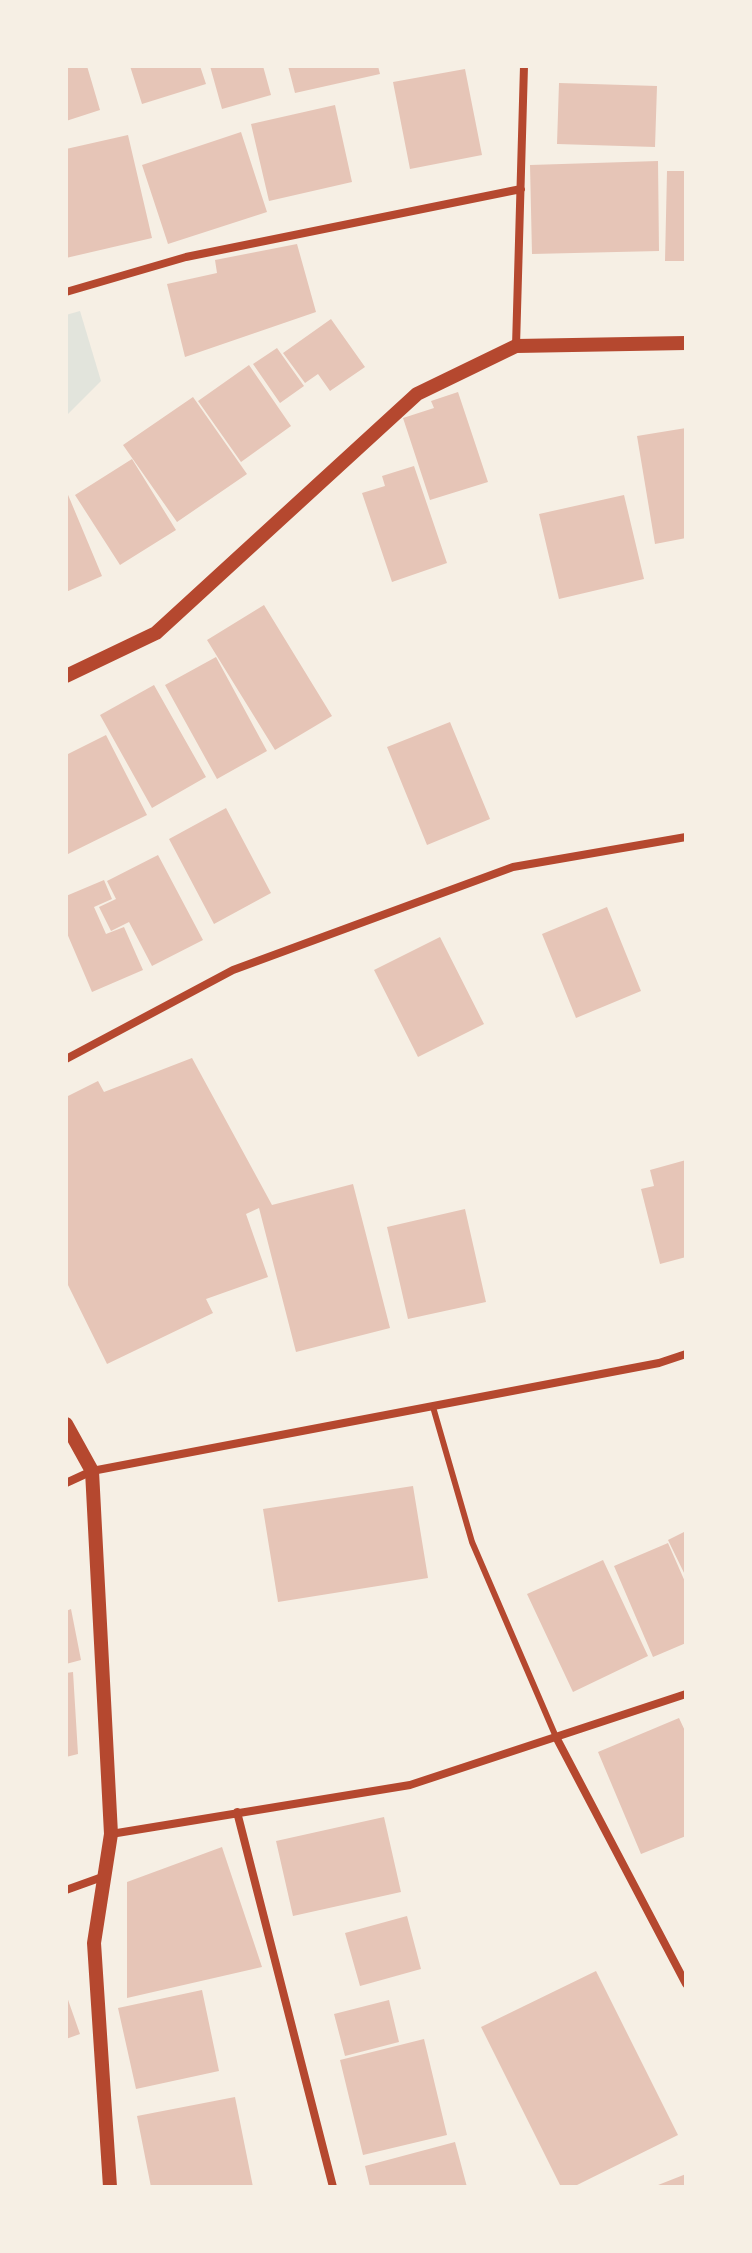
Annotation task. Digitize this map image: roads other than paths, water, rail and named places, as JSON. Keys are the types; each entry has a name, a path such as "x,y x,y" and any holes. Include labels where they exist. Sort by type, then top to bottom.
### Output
{"street":[{"path":"516,346 524,66"},
{"path":"66,292 186,257 521,189"},
{"path":"66,676 156,633 417,394 516,346 686,343"},
{"path":"66,1059 233,970 513,867 686,837"},
{"path":"66,1483 92,1471 659,1363 686,1354"},
{"path":"66,1424 92,1471 111,1834 94,1943 106,2185"},
{"path":"111,1834 410,1785 686,1694"},
{"path":"556,1737 686,1984"},
{"path":"237,1812 333,2187"},
{"path":"66,1890 105,1875"}],"lane":[{"path":"433,1407 472,1542 556,1737"}]}
